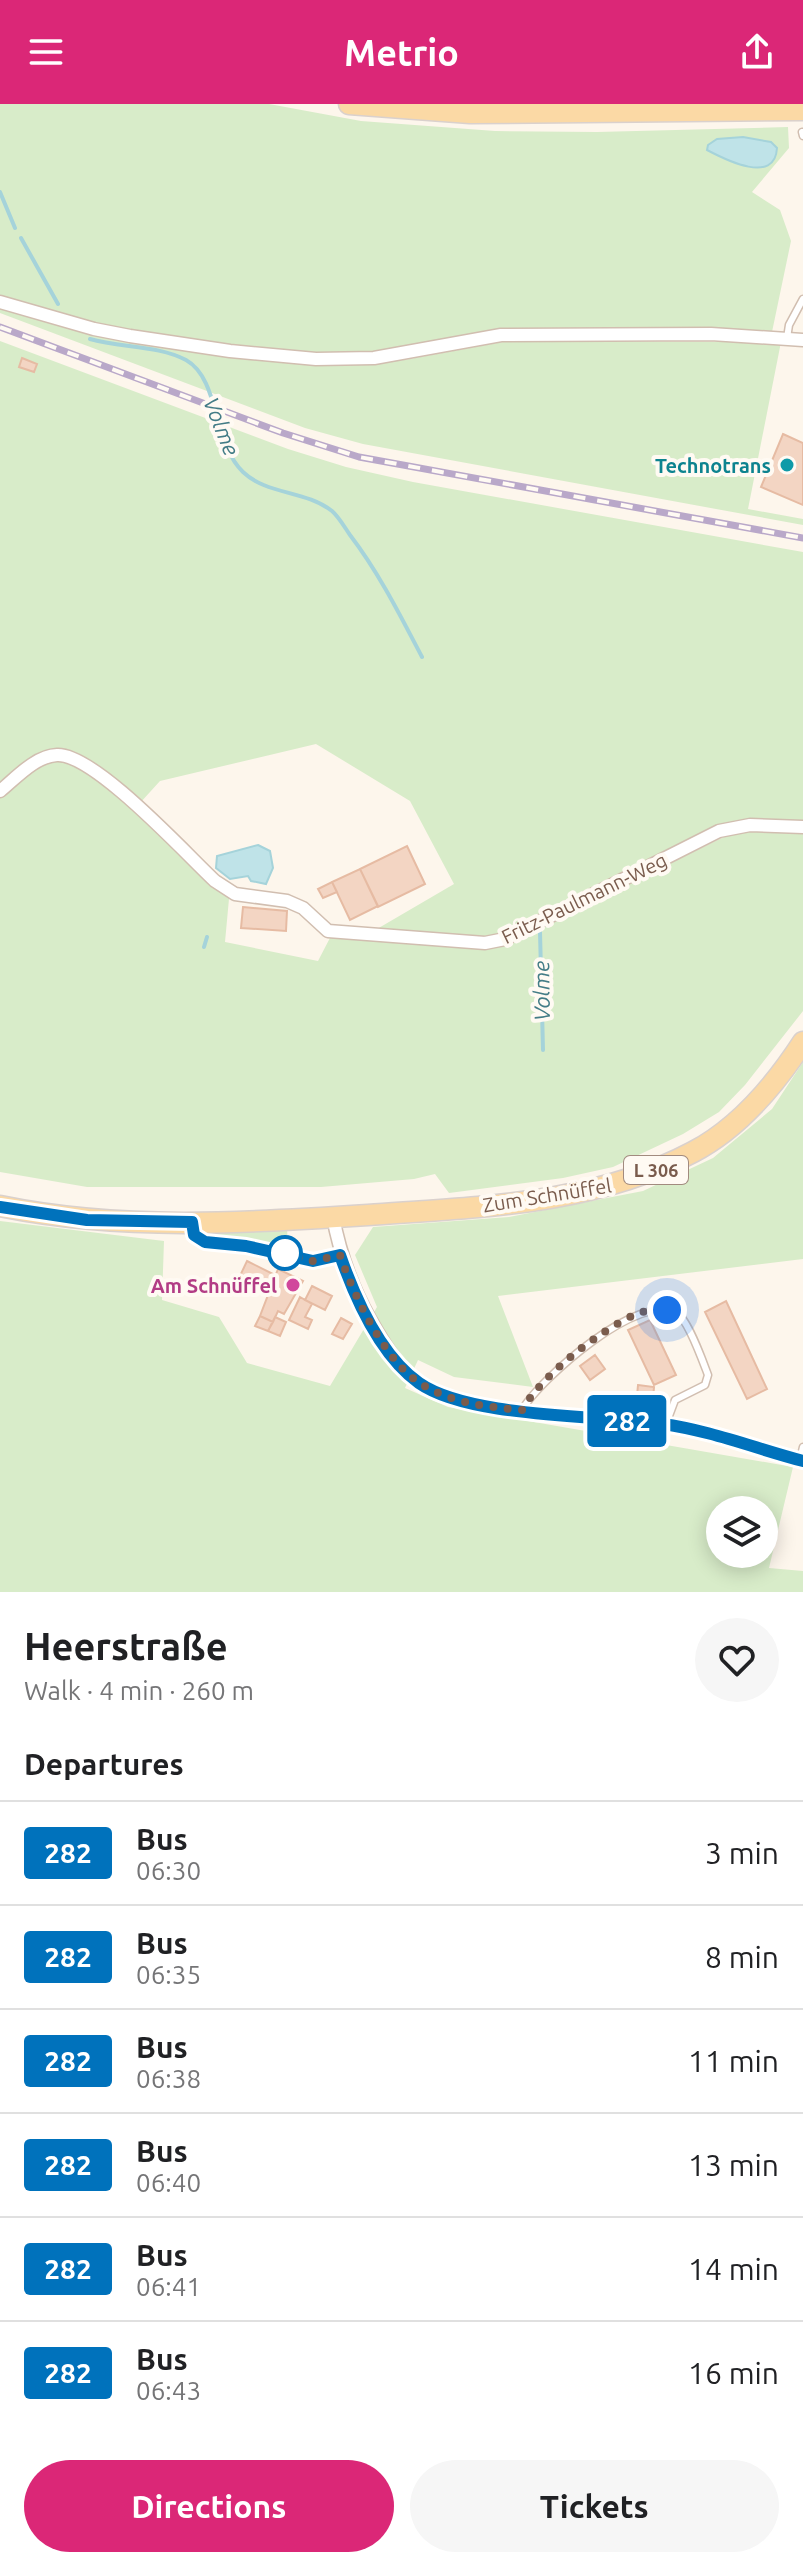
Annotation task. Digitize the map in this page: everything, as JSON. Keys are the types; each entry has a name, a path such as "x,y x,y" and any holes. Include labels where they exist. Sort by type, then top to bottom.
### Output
{"main road":[{"path":"349,104 470,113 803,110"},
{"name":"Zum Schnüffel","path":"333,1217 512,1203 618,1184 696,1151 731,1126 757,1102 803,1042"},
{"name":"L 306","path":"0,1206 87,1220 192,1222 333,1217"}],"street":[{"path":"0,302 130,336 230,351 316,359 374,358 501,335 769,336 803,340"},
{"name":"Fritz-Paulmann-Weg","path":"0,791 37,760 56,755 72,757 111,782 215,881 235,894 287,901 303,908 328,931 485,943 505,939 719,831 750,825 803,827"},
{"path":"333,1217 340,1255 364,1309 388,1351 418,1382 462,1402 666,1424 802,1456"}],"lane":[{"path":"787,338 789,325 803,299"},
{"path":"192,1222 194,1235 205,1242 246,1246 313,1261 340,1255"},
{"path":"522,1410 531,1394 549,1376 593,1342 638,1313 667,1310 683,1318 708,1375 705,1385 696,1392 675,1400 666,1424"}],"green space":[{"path":"0,104 269,104 361,121 495,131 788,127 789,148 752,192 780,210 791,241 772,332 701,328 504,330 396,350 335,354 162,335 97,323 33,306 0,295"},
{"path":"0,307 103,337 324,365 404,360 508,341 781,342 748,509 803,519 803,525 363,444 305,428 0,313"},
{"path":"0,341 288,449 346,467 413,482 803,552 803,821 744,823 548,923 726,836 757,829 803,830 803,1011 745,1085 719,1112 683,1134 613,1167 563,1178 449,1193 435,1174 414,1179 321,1187 87,1187 0,1172","holes":["316,744 410,801 454,884 365,936 332,934 318,961 225,942 230,888 140,803 160,781"]},
{"path":"803,1062 803,1259 498,1296 533,1387 454,1377 418,1360 405,1388 448,1407 793,1467 778,1530 778,1496 706,1496 706,1568 803,1571 803,1592 0,1592 0,1221 164,1241 162,1300 219,1317 247,1363 330,1386 377,1307 355,1255 373,1227 509,1217 643,1191 713,1158 772,1109"},
{"path":"287,1228 288,1247 211,1236 207,1229"}],"water":[{"path":"743,137 771,142 777,148 774,159 759,168 748,167 707,150 708,145 717,139"},
{"path":"258,845 270,851 273,868 266,884 251,881 248,876 230,879 216,868 217,856"}],"building":[{"path":"22,358 37,364 34,372 19,367"},
{"name":"Technotrans","path":"783,434 803,443 803,505 761,487"},
{"path":"407,846 425,884 378,907 360,869"},
{"path":"360,869 378,906 350,920 332,882"},
{"path":"332,882 337,892 323,898 318,889"},
{"path":"243,907 287,911 286,931 241,928"},
{"path":"247,1261 275,1275 270,1285 272,1290 263,1286 261,1289 239,1278"},
{"path":"278,1269 303,1281 284,1314 278,1311 273,1322 260,1316"},
{"path":"312,1286 332,1296 325,1310 305,1300"},
{"path":"300,1297 312,1304 305,1317 312,1320 308,1329 289,1320"},
{"path":"726,1301 767,1389 747,1399 705,1312"},
{"path":"260,1316 273,1322 268,1331 255,1326"},
{"path":"275,1317 286,1322 280,1336 268,1331"},
{"path":"341,1318 352,1324 343,1339 332,1334"},
{"path":"650,1320 676,1375 654,1385 628,1330"},
{"path":"595,1355 605,1369 590,1380 580,1366"},
{"path":"638,1385 654,1387 653,1399 637,1396"}],"waterway":[{"name":"Volme","path":"0,192 15,228"},
{"name":"Volme","path":"21,238 58,304"},
{"name":"Volme","path":"90,339 175,355 197,369 211,396 233,460 243,472 263,485 310,499 335,513 380,579 422,657"},
{"name":"Volme","path":"540,932 543,1050"},
{"name":"Volme","path":"204,947 207,937"}],"railway":[{"path":"0,327 283,433 359,457 803,538"}],"bus line":[{"name":"282","path":"0,1207 87,1220 192,1222 194,1235 205,1242 286,1253 313,1261 340,1255 364,1309 388,1351 418,1382 439,1393 491,1408 666,1424 803,1461"}],"place":[{"name":"Technotrans","path":"787,465"},
{"name":"Am Schnüffel","path":"293,1285"}],"route":[{"path":"285,1253 313,1261 340,1255 364,1309 388,1351 418,1382 462,1402 491,1408 522,1410 531,1394 549,1376 593,1342 638,1313 667,1310"}]}
